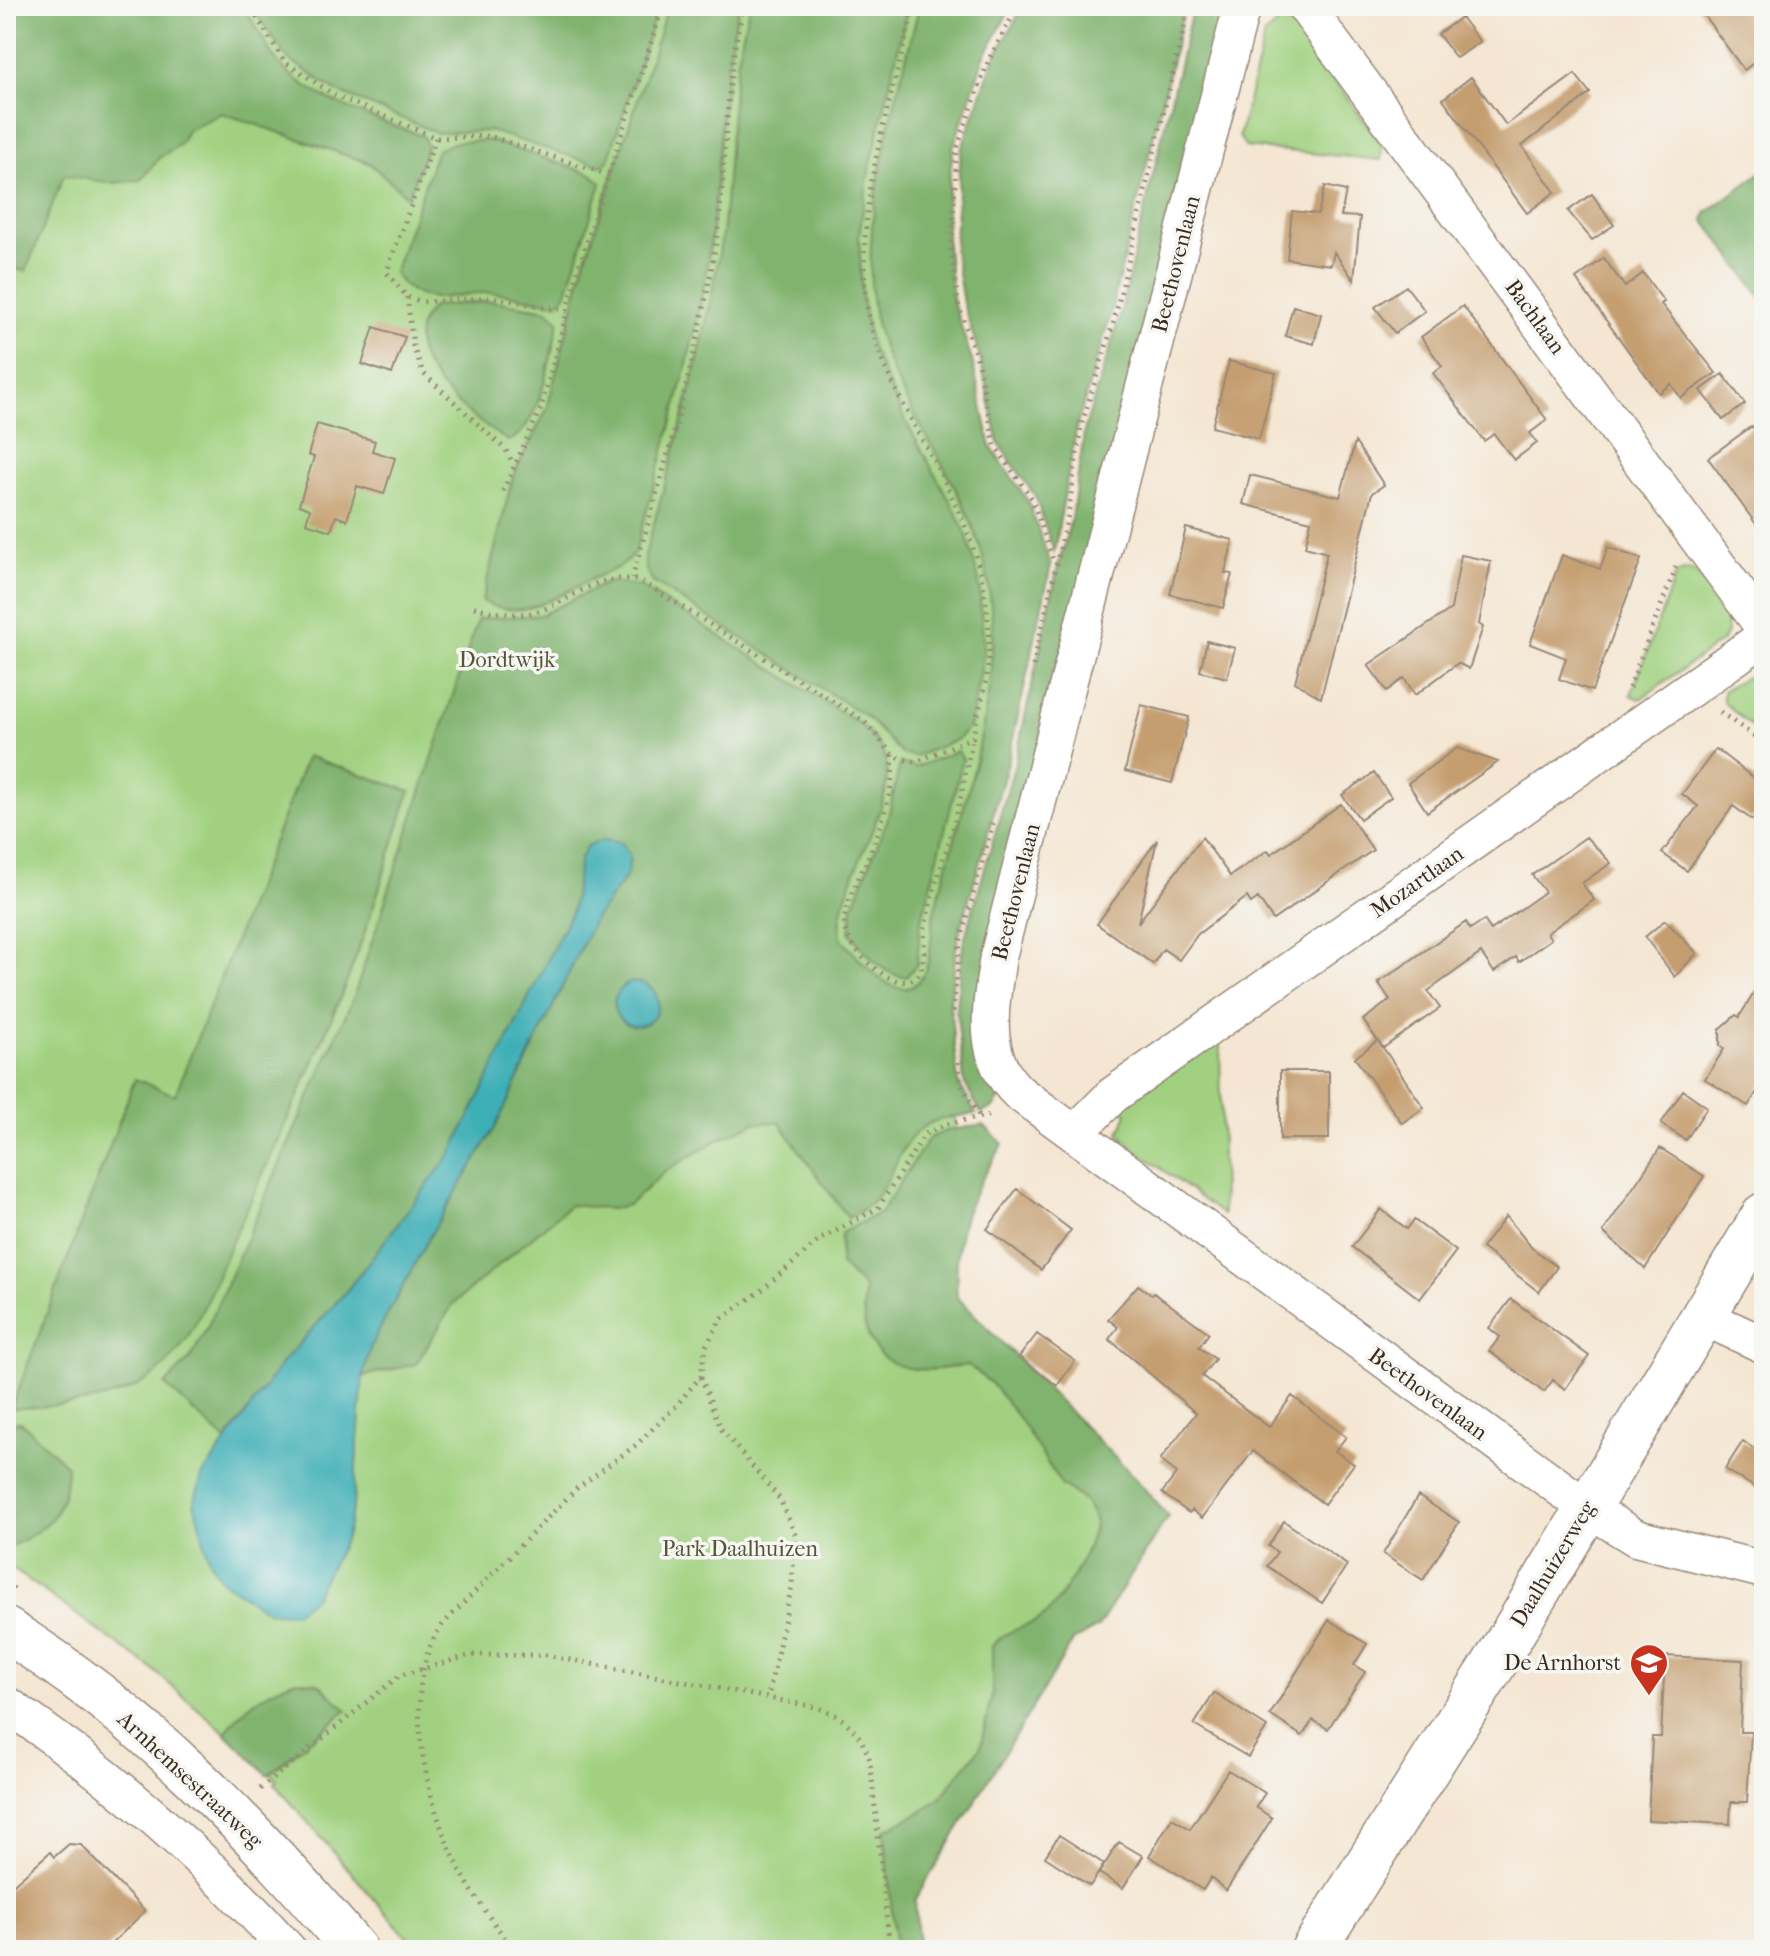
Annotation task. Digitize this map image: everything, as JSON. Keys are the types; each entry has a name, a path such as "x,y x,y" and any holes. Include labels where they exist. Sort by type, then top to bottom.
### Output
{"main road":[{"name":"Daalhuizerweg","path":"1313,1950 1494,1664 1764,1215"},
{"name":"Arnhemsestraatweg","path":"6,1630 106,1702 215,1797 355,1950"}],"street":[{"name":"Beethovenlaan","path":"1242,6 1002,944 991,1004 990,1031 999,1069 1019,1093 1586,1507 1636,1538 1764,1570"},
{"name":"Bachlaan","path":"1305,6 1764,628"},
{"name":"Mozartlaan","path":"1075,1133 1113,1095 1764,637"},
{"path":"1701,1316 1764,1345"},
{"path":"6,1704 61,1741 147,1809 224,1880 288,1950"}],"path":[{"path":"245,6 256,16 284,61 334,95 436,138 489,136 609,175"},
{"path":"503,491 541,408 567,311 663,6"},
{"path":"632,579 676,428 702,316 716,239 733,59 744,6"},
{"path":"892,754 892,781 883,816 844,925 846,935 881,974 895,982 908,981 917,976 922,966 925,928 956,817 989,654 984,579 959,507 876,344 866,298 865,238 872,182 914,6"},
{"path":"1018,6 989,59 957,148 951,249 958,304 977,359 995,446 1032,499 1054,565"},
{"path":"1032,671 1068,515 1081,426 1114,321 1189,6"},
{"path":"436,138 387,273 407,297 413,346 423,373 495,439 513,464"},
{"path":"407,297 423,302 507,299 567,311"},
{"path":"1615,742 1623,704 1675,569 1695,535"},
{"path":"474,607 510,614 539,611 608,577 632,579 681,603 864,721 892,754 916,762 973,737"},
{"path":"1690,690 1764,743"},
{"path":"954,1021 960,943 995,816"},
{"path":"768,1697 792,1585 795,1534 780,1499 721,1429 701,1376 706,1346 721,1319 758,1293 821,1239 878,1208 925,1134 947,1124 981,1119 960,1082 957,1052"},
{"path":"515,1950 468,1884 440,1826 422,1740 422,1666 428,1646 444,1623 576,1489 655,1428 701,1376"},
{"path":"259,1790 384,1687 422,1666 471,1655 521,1652 768,1697 833,1712 846,1720 863,1741 873,1776 890,1950"}],"green space":[{"name":"Dordtwijk","path":"6,6 946,6 914,142 1012,559 947,985 956,1092 952,1297 1163,1516 1070,1638 914,1893 918,1950 418,1950 274,1783 277,1780 266,1768 151,1668 6,1564"},
{"path":"6,6 237,6 251,19 274,58 295,78 347,108 423,136 427,146 408,197 369,163 222,113 187,130 180,144 159,158 141,180 110,183 64,175 26,271 6,268"},
{"path":"251,6 658,6 608,161 601,166 490,131 437,133 336,91 287,58"},
{"path":"668,6 739,6 725,92 711,237 698,316 635,552 614,570 549,601 523,609 496,607 482,601 513,476 547,409 584,264"},
{"path":"750,6 908,6 867,181 859,236 862,299 871,347 906,422 967,536 979,581 984,654 970,725 957,740 916,756 902,754 867,717 653,582 645,568 645,555 688,400 714,281 721,241 737,64"},
{"path":"919,6 1012,6 984,57 953,148 947,204 947,249 954,305 972,360 991,447 1028,501 1051,565 1007,766 957,942 950,1005 958,1082 976,1114 941,1119 922,1128 902,1151 876,1198 848,1218 779,1122 754,1123 666,1171 628,1205 612,1209 570,1205 453,1304 416,1364 363,1376 371,1345 428,1239 496,1126 594,920 627,875 622,843 603,840 588,846 580,859 572,911 451,1154 345,1293 282,1363 226,1441 165,1385 190,1359 208,1326 354,996 478,619 541,615 608,582 640,586 860,724 881,748 887,768 878,815 847,892 841,916 841,938 868,968 892,986 904,988 915,985 924,973 929,958 935,908 984,722 992,627 988,580 976,535 949,476 901,390 878,330 872,298 872,224 877,187"},
{"path":"1023,6 1185,6 1109,320 1077,425 1054,552 1035,496 999,444 980,358 963,303 954,249 961,150 993,61"},
{"path":"1193,6 1227,6 1006,871 1004,1093 993,1108 981,1113 964,1082 956,1006 963,944 1014,767 1072,516 1085,427 1118,322"},
{"path":"1281,21 1294,26 1382,145 1381,160 1245,147 1239,136 1265,34"},
{"path":"488,140 592,174 601,183 566,295 557,303 495,293 427,297 404,286 394,273 437,150 456,142"},
{"path":"1764,170 1764,301 1704,220 1706,213"},
{"path":"492,301 548,310 559,321 536,407 519,434 508,441 454,400 425,363 419,343 421,324 434,306"},
{"path":"1687,570 1695,572 1725,611 1727,633 1722,641 1640,699 1631,695 1676,574"},
{"path":"1759,670 1764,671 1764,737 1723,702 1723,691"},
{"path":"957,751 963,759 920,927 917,964 906,977 898,976 882,968 850,933 853,906 888,818 900,763 916,767"},
{"path":"307,756 410,791 352,968 203,1310 171,1360 141,1384 87,1402 11,1409 135,1079 175,1095"},
{"path":"1214,1038 1220,1047 1223,1215 1131,1146 1119,1133 1127,1114 1120,1106"},
{"path":"984,1125 1003,1144 965,1216 957,1251 957,1297 1134,1477 1168,1516 1098,1627 1073,1641 915,1900 919,1950 896,1950 884,1830 921,1812 940,1798 980,1748 992,1695 992,1646 1005,1635 1039,1620 1052,1608 1078,1568 1094,1525 1087,1506 1062,1486 1020,1420 992,1384 968,1365 936,1369 906,1368 881,1355 865,1326 864,1288 840,1264 841,1233 881,1212 929,1138 948,1130"},
{"path":"21,1422 67,1466 66,1483 63,1497 52,1518 33,1534 6,1549 6,1423"},
{"path":"296,1680 318,1683 347,1710 268,1775 225,1733 256,1700"}],"water":[{"path":"603,840 621,843 630,857 627,875 594,920 496,1126 428,1239 371,1345 363,1376 353,1506 346,1538 315,1596 295,1613 269,1612 222,1581 209,1560 194,1503 202,1476 282,1363 345,1293 451,1154 572,911 580,859 587,846"},
{"path":"636,982 651,989 658,1004 651,1019 636,1026 621,1019 614,1004 621,989"}],"building":[{"path":"1697,6 1764,6 1764,55 1744,70"},
{"path":"1461,17 1480,42 1456,58 1438,34"},
{"path":"1575,74 1590,93 1522,146 1555,192 1527,213 1443,99 1471,77 1506,125"},
{"path":"1325,186 1346,191 1341,216 1360,217 1354,280 1334,252 1331,265 1287,259 1292,211 1318,214"},
{"path":"1592,194 1614,225 1592,240 1568,211"},
{"path":"1604,258 1625,287 1643,273 1664,302 1661,304 1716,373 1681,398 1671,384 1659,393 1576,279"},
{"path":"1406,286 1425,311 1395,333 1375,307"},
{"path":"1293,306 1321,314 1314,344 1285,336"},
{"path":"1463,306 1547,420 1530,433 1537,443 1514,460 1494,434 1484,441 1433,373 1442,366 1421,337"},
{"path":"374,327 405,337 392,374 362,364"},
{"path":"1229,361 1276,373 1259,439 1212,427"},
{"path":"1723,374 1745,404 1723,420 1701,390"},
{"path":"317,424 375,441 372,451 395,458 384,494 357,486 347,520 336,516 331,531 306,523 310,509 299,505 314,457 308,455"},
{"path":"1752,426 1764,443 1764,535 1708,458"},
{"path":"1355,442 1384,485 1372,493 1321,698 1295,682 1327,553 1305,547 1311,521 1243,504 1250,475 1340,497"},
{"path":"1186,528 1233,540 1225,573 1232,574 1223,608 1170,594"},
{"path":"1608,547 1641,559 1592,691 1559,679 1566,658 1530,644 1562,555 1600,569"},
{"path":"1461,555 1491,561 1479,624 1483,627 1469,669 1458,663 1415,695 1404,678 1387,691 1368,665 1451,609"},
{"path":"1207,641 1235,648 1227,678 1200,671"},
{"path":"1141,705 1189,717 1172,783 1125,771"},
{"path":"1457,748 1498,762 1427,812 1408,783"},
{"path":"1716,749 1764,786 1764,804 1752,820 1733,806 1687,871 1662,853 1698,806 1682,794"},
{"path":"1374,773 1391,797 1360,819 1342,795"},
{"path":"1341,804 1373,850 1273,920 1258,898 1251,903 1247,897 1198,934 1179,960 1163,949 1153,964 1097,924 1157,840 1138,923 1202,837 1230,876 1268,850 1271,854"},
{"path":"1586,837 1611,863 1582,883 1594,900 1547,933 1551,939 1519,962 1516,957 1494,972 1481,953 1428,991 1440,1008 1383,1048 1363,1020 1390,1000 1378,983 1466,922 1470,929 1484,920 1491,930 1545,892 1532,875"},
{"path":"1665,920 1697,953 1675,977 1645,937"},
{"path":"1764,977 1764,1081 1748,1106 1705,1079 1724,1049 1720,1046 1720,1029 1736,1015 1739,1017"},
{"path":"1378,1040 1424,1108 1402,1123 1355,1058"},
{"path":"1280,1071 1329,1071 1329,1139 1280,1139"},
{"path":"1683,1090 1707,1107 1686,1140 1661,1124"},
{"path":"1660,1148 1704,1176 1645,1269 1603,1232"},
{"path":"1017,1189 1071,1230 1041,1270 987,1229"},
{"path":"1381,1209 1407,1229 1414,1220 1456,1251 1420,1299 1352,1247"},
{"path":"1506,1216 1532,1248 1557,1267 1539,1292 1482,1248"},
{"path":"1138,1285 1209,1333 1199,1347 1215,1359 1202,1376 1269,1427 1292,1396 1346,1437 1335,1451 1354,1464 1324,1504 1253,1451 1202,1518 1192,1510 1189,1513 1162,1493 1177,1473 1160,1460 1196,1413 1109,1339 1118,1327 1108,1319"},
{"path":"1511,1299 1589,1356 1565,1389 1553,1380 1544,1392 1489,1351 1500,1337 1489,1328"},
{"path":"1037,1334 1075,1361 1057,1386 1019,1357"},
{"path":"1743,1441 1764,1456 1764,1493 1725,1469"},
{"path":"1418,1496 1459,1522 1423,1580 1383,1554"},
{"path":"1284,1521 1347,1565 1322,1603 1267,1566 1277,1552 1268,1546"},
{"path":"1329,1620 1367,1644 1354,1665 1365,1672 1328,1729 1313,1720 1302,1736 1270,1715"},
{"path":"1665,1656 1743,1660 1740,1732 1751,1732 1747,1802 1731,1802 1730,1824 1648,1820 1652,1737 1661,1737"},
{"path":"1214,1693 1267,1727 1248,1757 1194,1725"},
{"path":"1228,1770 1265,1793 1256,1807 1272,1818 1226,1891 1211,1877 1203,1890 1149,1856 1172,1818 1190,1829"},
{"path":"1059,1835 1104,1864 1090,1886 1045,1857"},
{"path":"1119,1842 1143,1856 1123,1888 1099,1873"},
{"path":"69,1844 81,1845 145,1911 105,1950 6,1950 6,1891 50,1852 54,1857"}],"place":[{"name":"De Arnhorst","path":"1649,1697"}],"park label":[{"name":"Park Daalhuizen","path":"740,1549"}]}
